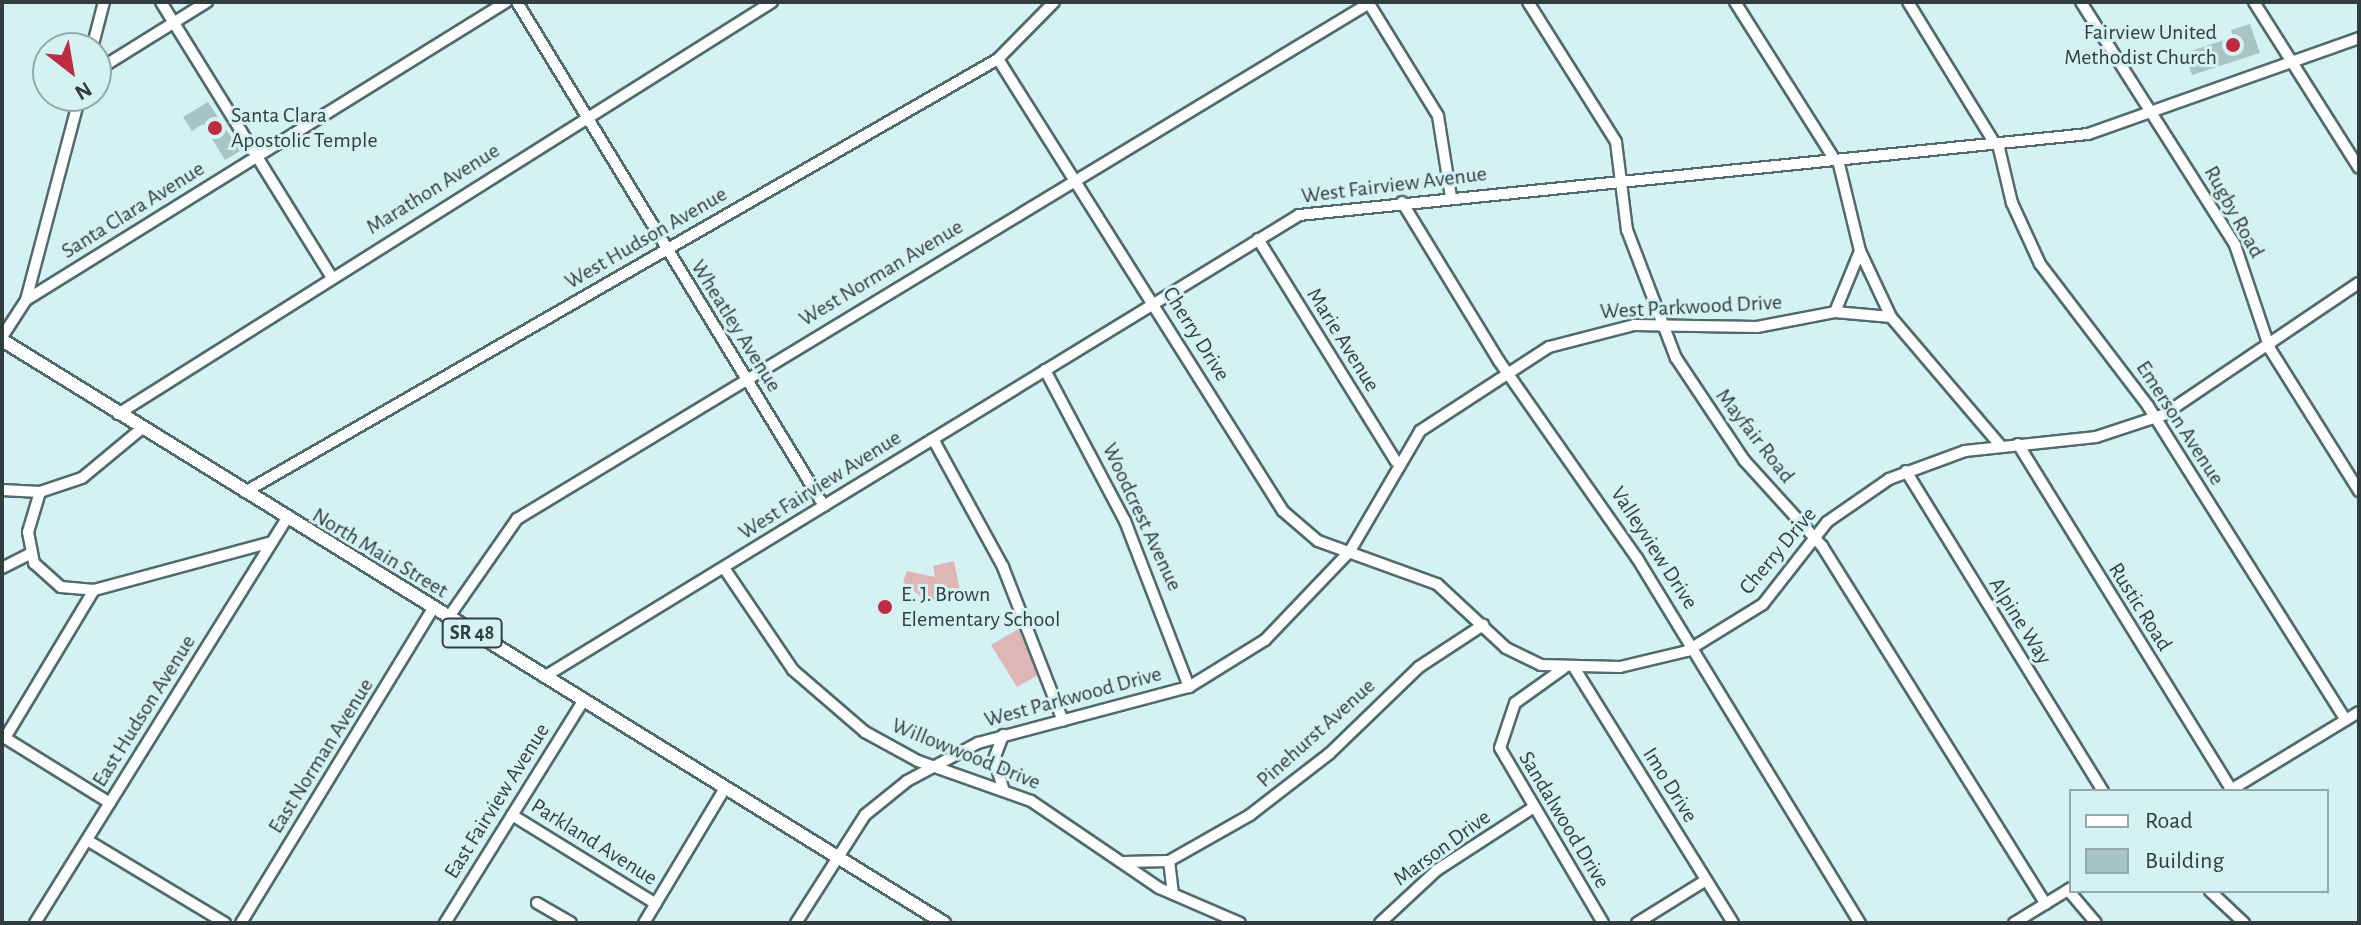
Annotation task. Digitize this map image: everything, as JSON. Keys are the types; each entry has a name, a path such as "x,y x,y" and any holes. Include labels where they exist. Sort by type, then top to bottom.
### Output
{"main road":[{"name":"North Main Street","path":"2,338 141,429 944,923"}],"street":[{"path":"96,32 104,2"},
{"path":"161,2 331,276"},
{"path":"112,61 207,2"},
{"name":"Santa Clara Avenue","path":"26,300 506,2"},
{"name":"Wheatley Avenue","path":"517,2 824,506"},
{"name":"Marathon Avenue","path":"118,414 331,276 772,2"},
{"name":"West Hudson Avenue","path":"245,492 998,59 1054,2"},
{"path":"1369,2 1438,116 1451,197"},
{"name":"West Norman Avenue","path":"448,618 509,525 745,378 1369,2"},
{"name":"Mayfair Road","path":"1528,2 1614,138 1627,230 1661,326 1713,417 1814,535 2046,904"},
{"path":"1735,2 1836,160 1860,251 1891,317 2000,445"},
{"name":"Emerson Avenue","path":"1908,2 1996,144 2012,203 2040,264 2155,417 2346,720"},
{"name":"Rugby Road","path":"2081,2 2242,257 2270,349 2359,491"},
{"path":"2254,2 2359,168"},
{"name":"West Fairview Avenue","path":"544,677 1258,239 1307,213 2088,134 2359,38"},
{"name":"Cherry Drive","path":"998,59 1283,511 1318,541 1423,576 1514,654 1569,668 1620,667 1693,648 1763,604 1814,535 1906,471 2000,445 2096,437 2155,417 2270,349 2359,283"},
{"path":"2,338 26,300 76,112"},
{"name":"Valleyview Drive","path":"1402,202 1507,372 1599,499 1860,923"},
{"name":"Marie Avenue","path":"1258,239 1396,462"},
{"path":"1835,312 1860,251"},
{"name":"West Parkwood Drive","path":"796,923 837,857 878,801 933,765 1003,735 1189,687 1274,632 1350,551 1396,462 1442,411 1507,372 1578,335 1661,326 1757,327 1835,312 1891,317"},
{"name":"Woodcrest Avenue","path":"1045,370 1125,521 1189,687"},
{"path":"2,490 40,492 98,469 141,429"},
{"path":"933,439 1003,567 1063,721"},
{"name":"Rustic Road","path":"2018,444 2230,789"},
{"name":"Alpine Way","path":"1906,471 2102,789"},
{"path":"40,492 30,554 52,582 94,590 272,542"},
{"name":"East Hudson Avenue","path":"35,923 286,519"},
{"path":"2,568 30,554"},
{"name":"Willowwood Drive","path":"724,568 820,697 865,732 933,765 1003,788 1173,894 1214,916 1240,923"},
{"path":"94,590 3,737 110,803"},
{"name":"East Norman Avenue","path":"241,923 433,609"},
{"name":"Pinehurst Avenue","path":"1121,862 1169,861 1274,799 1419,667 1483,625"},
{"name":"Sandalwood Drive","path":"1569,668 1515,703 1500,729 1503,763 1603,923"},
{"name":"Imo Drive","path":"1569,668 1733,923"},
{"name":"East Fairview Avenue","path":"449,922 583,701"},
{"path":"2233,789 2359,712"},
{"path":"1003,735 994,759 1003,788"},
{"path":"644,923 725,788"},
{"name":"Marson Drive","path":"1380,923 1437,870 1531,809"},
{"name":"Parkland Avenue","path":"512,815 656,904"},
{"path":"87,840 225,923"},
{"path":"1169,861 1173,894"},
{"path":"1637,923 1706,880"},
{"path":"2014,923 2069,890"},
{"path":"2073,893 2096,923"},
{"path":"2212,893 2244,923"},
{"path":"537,903 571,923"},
{"path":"1202,923 1214,916"}],"shaded area":[{"path":"954,561 961,595 926,601 903,582 907,571 935,577 933,566"},
{"path":"1020,628 1038,675 1017,687 991,645"}],"building":[{"name":"Fairview United Methodist Church","path":"2250,24 2260,53 2192,75 2185,53 2233,37 2231,30"},
{"name":"Santa Clara Apostolic Temple","path":"208,102 240,151 225,160 203,124 192,131 183,117"}],"place":[{"name":"Fairview United Methodist Church","path":"2233,45"},
{"name":"Santa Clara Apostolic Temple","path":"215,128"},
{"name":"E. J. Brown Elementary School","path":"885,607"}]}
